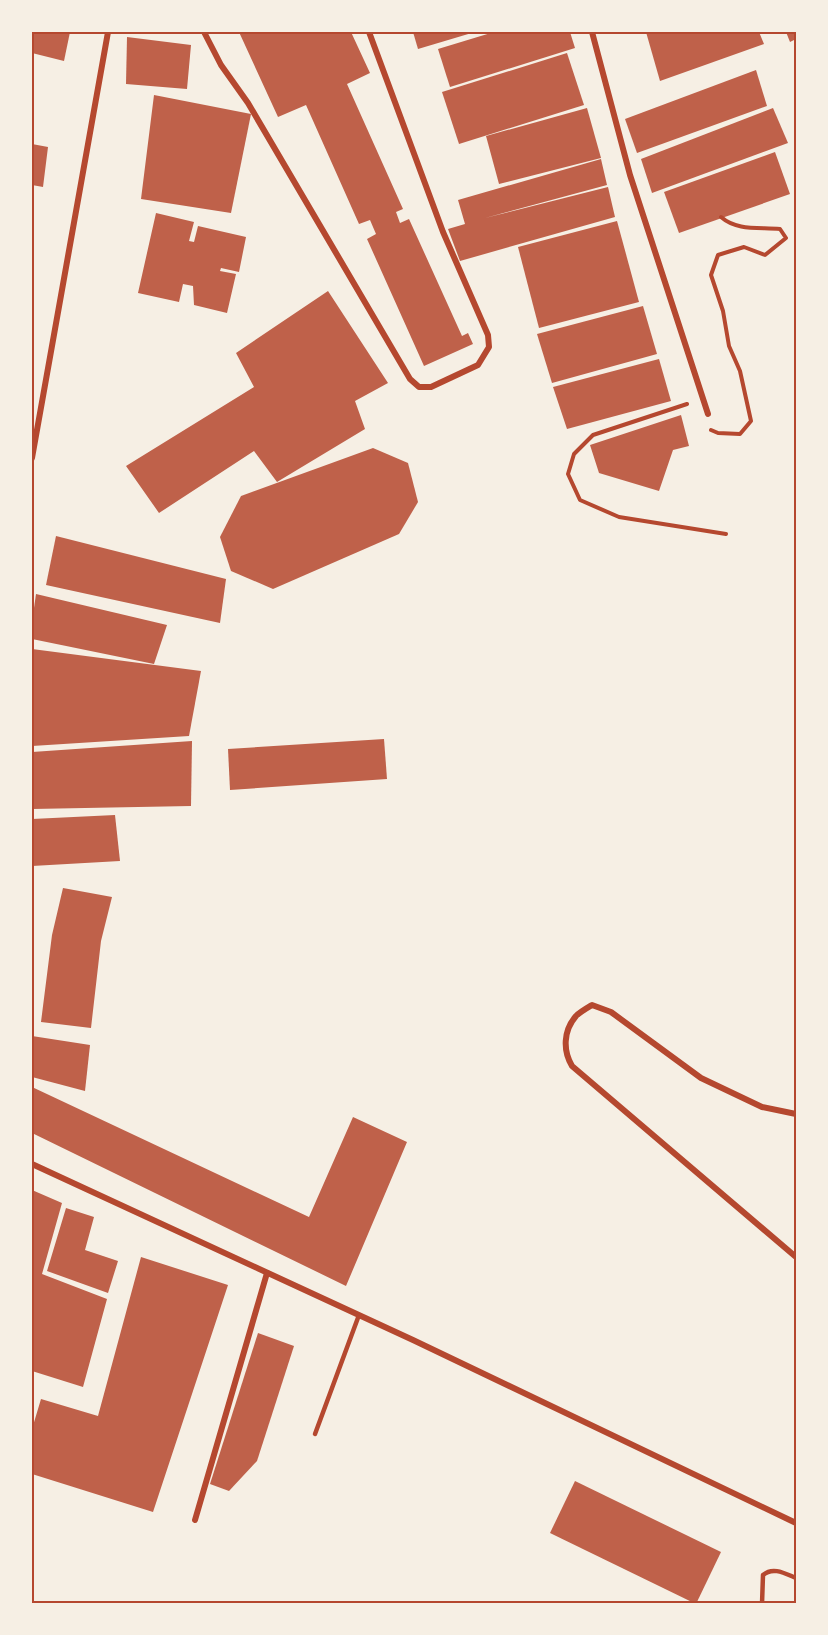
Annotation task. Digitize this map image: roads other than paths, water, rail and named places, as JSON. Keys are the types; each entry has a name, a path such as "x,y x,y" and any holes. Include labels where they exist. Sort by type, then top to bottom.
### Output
{"street":[{"path":"32,458 108,32"},
{"path":"204,32 209,46 248,103 410,379 419,387 431,387 478,366 489,346 488,335 443,232 369,32"},
{"path":"592,32 630,175 708,414"},
{"path":"796,1114 762,1107 701,1078 611,1012 592,1005 576,1016 565,1038 566,1057 572,1066 796,1257"},
{"path":"32,1164 359,1315 796,1522"},
{"path":"195,1520 267,1273"}],"lane":[{"path":"315,1434 359,1315"},
{"path":"762,1604 763,1575 768,1571 774,1570 796,1578"}]}
